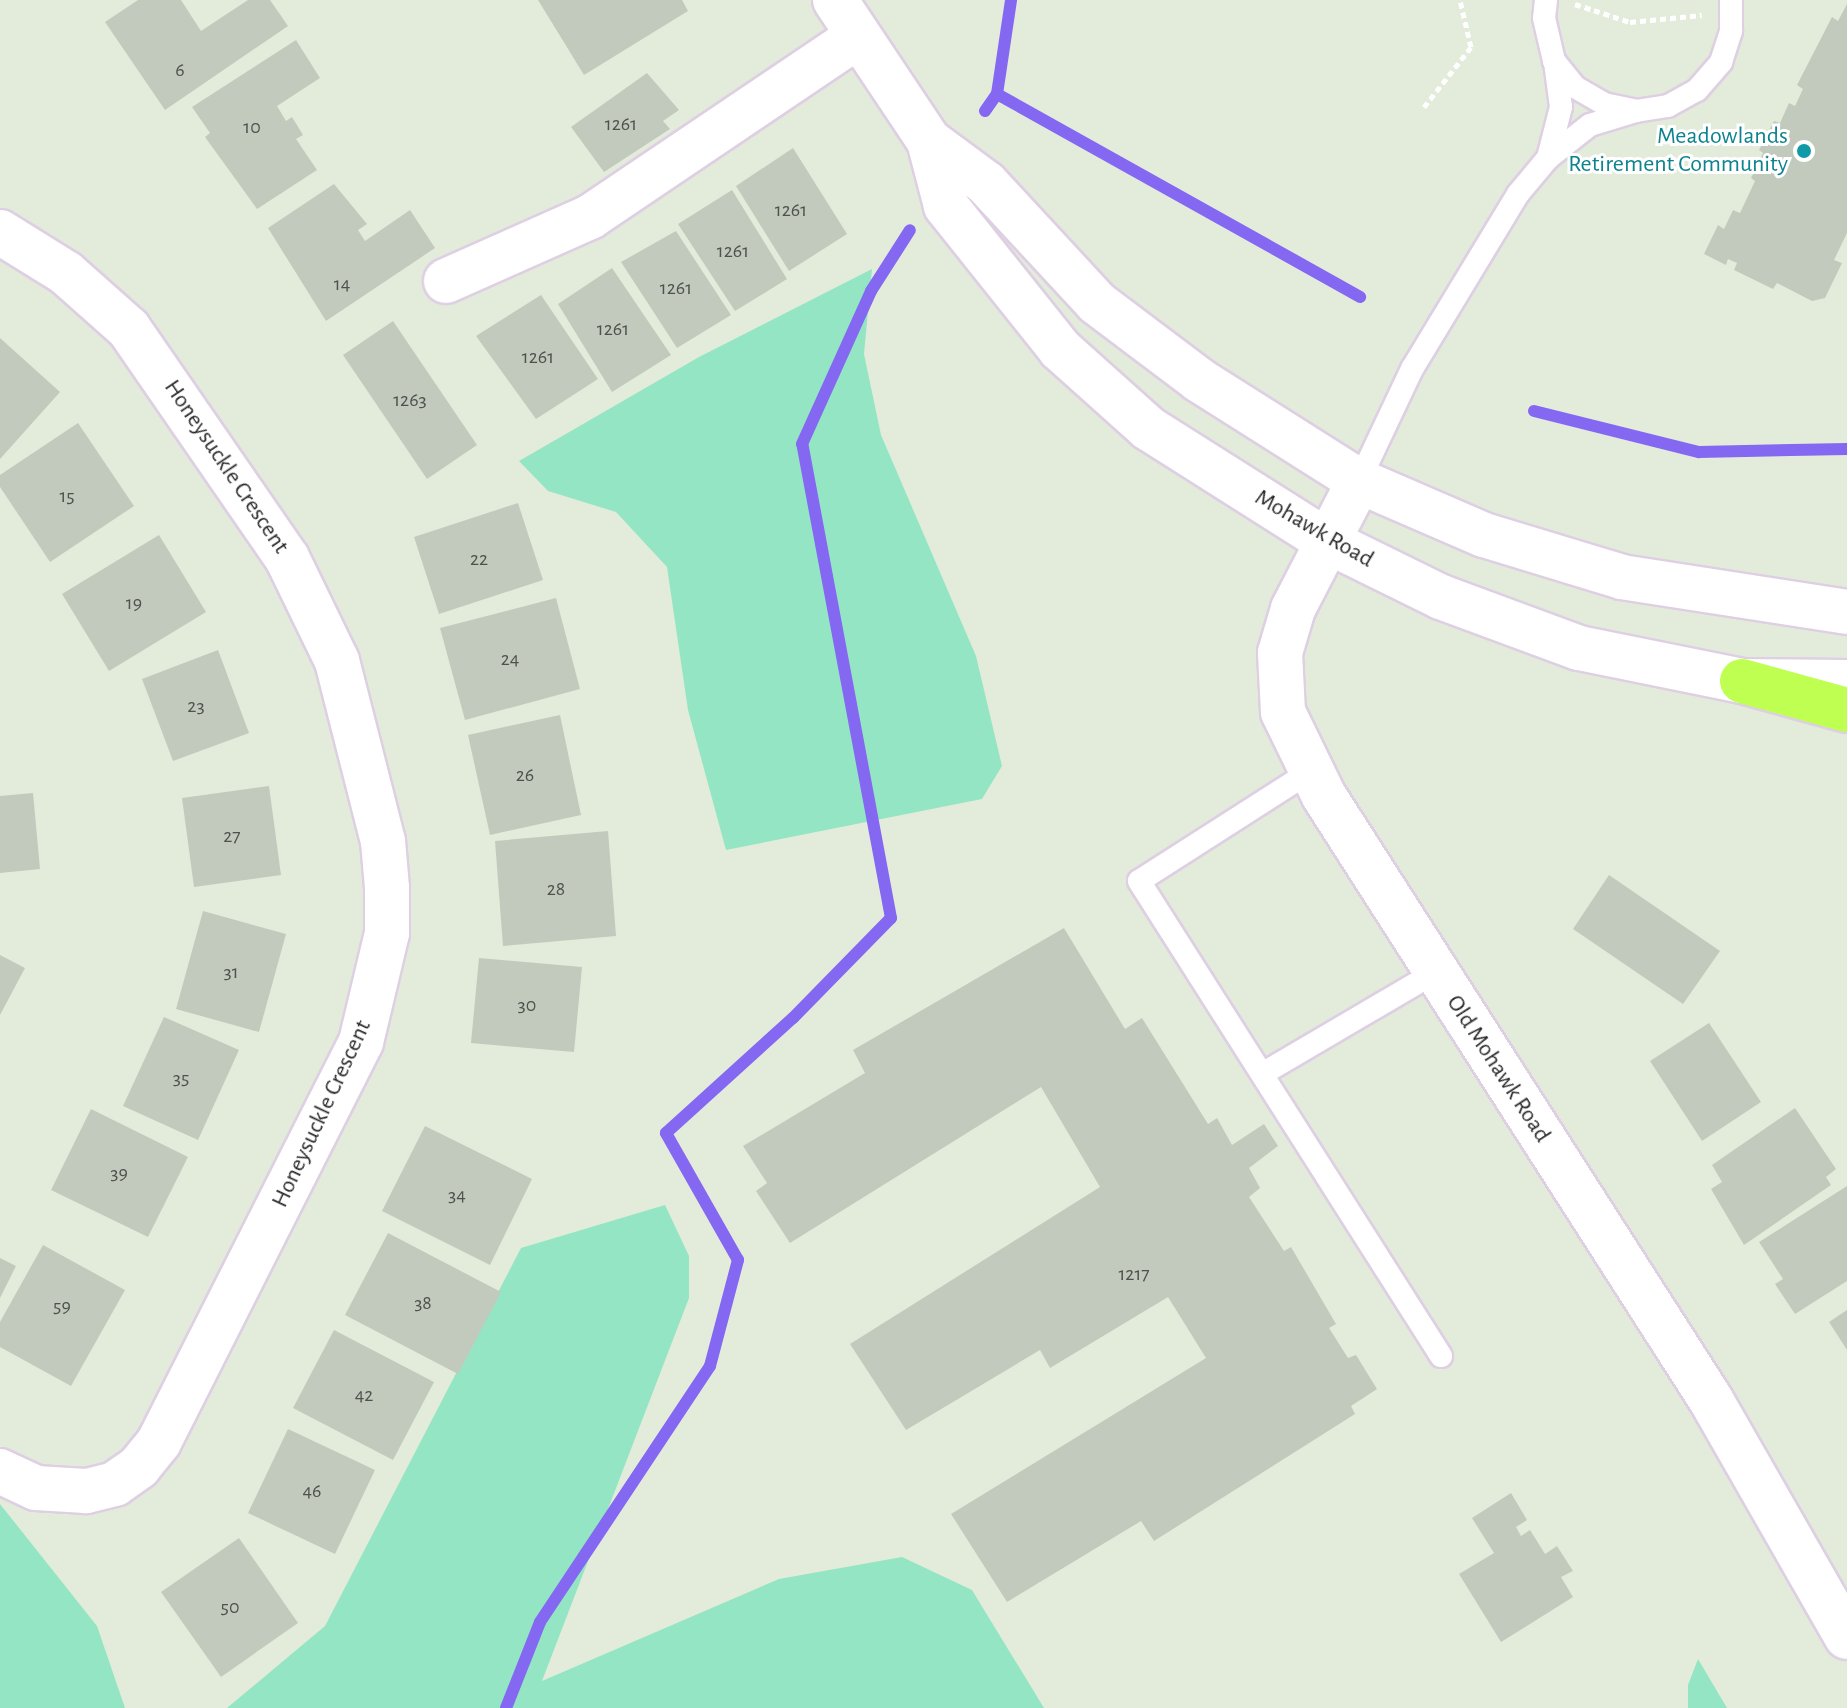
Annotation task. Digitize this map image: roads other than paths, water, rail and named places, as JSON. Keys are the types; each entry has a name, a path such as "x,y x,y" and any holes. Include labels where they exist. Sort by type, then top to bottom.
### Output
{"highway":[{"path":"1742,681 1847,710"}],"street":[{"name":"Mohawk Road","path":"835,0 929,141 986,183 1067,273 1129,329 1199,380 1359,481 1484,535 1622,577 1809,610 1847,612"},
{"path":"446,281 590,217 857,37"},
{"name":"Mohawk Road","path":"929,141 946,206 1060,349 1148,428 1327,541 1441,597 1579,648 1742,681 1847,682"},
{"name":"Honeysuckle Crescent","path":"0,232 66,273 129,329 287,558 337,661 383,841 387,933 376,994 361,1042 159,1442 127,1475 86,1491 36,1488 0,1471"},
{"name":"Old Mohawk Road","path":"1359,481 1293,609 1280,653 1283,712 1311,771 1436,972 1711,1400 1847,1637"}],"lane":[{"path":"1546,0 1544,18 1561,107 1548,158"},
{"path":"1359,481 1412,369 1518,194 1548,158 1590,125 1636,111 1668,106 1697,90 1721,62 1731,6"},
{"path":"1554,61 1575,87 1604,104 1636,111"},
{"path":"1311,771 1139,881 1441,1356"},
{"path":"1262,1074 1436,972"}],"waterway":[{"path":"985,111 997,94 1011,0"},
{"path":"997,94 1360,297"},
{"path":"506,1708 540,1622 710,1366 738,1260 666,1133 793,1018 891,918 802,444 871,291 910,230"},
{"path":"1534,411 1699,452 1847,449"}],"place":[{"name":"Meadowlands Retirement Community","path":"1804,151"}]}
